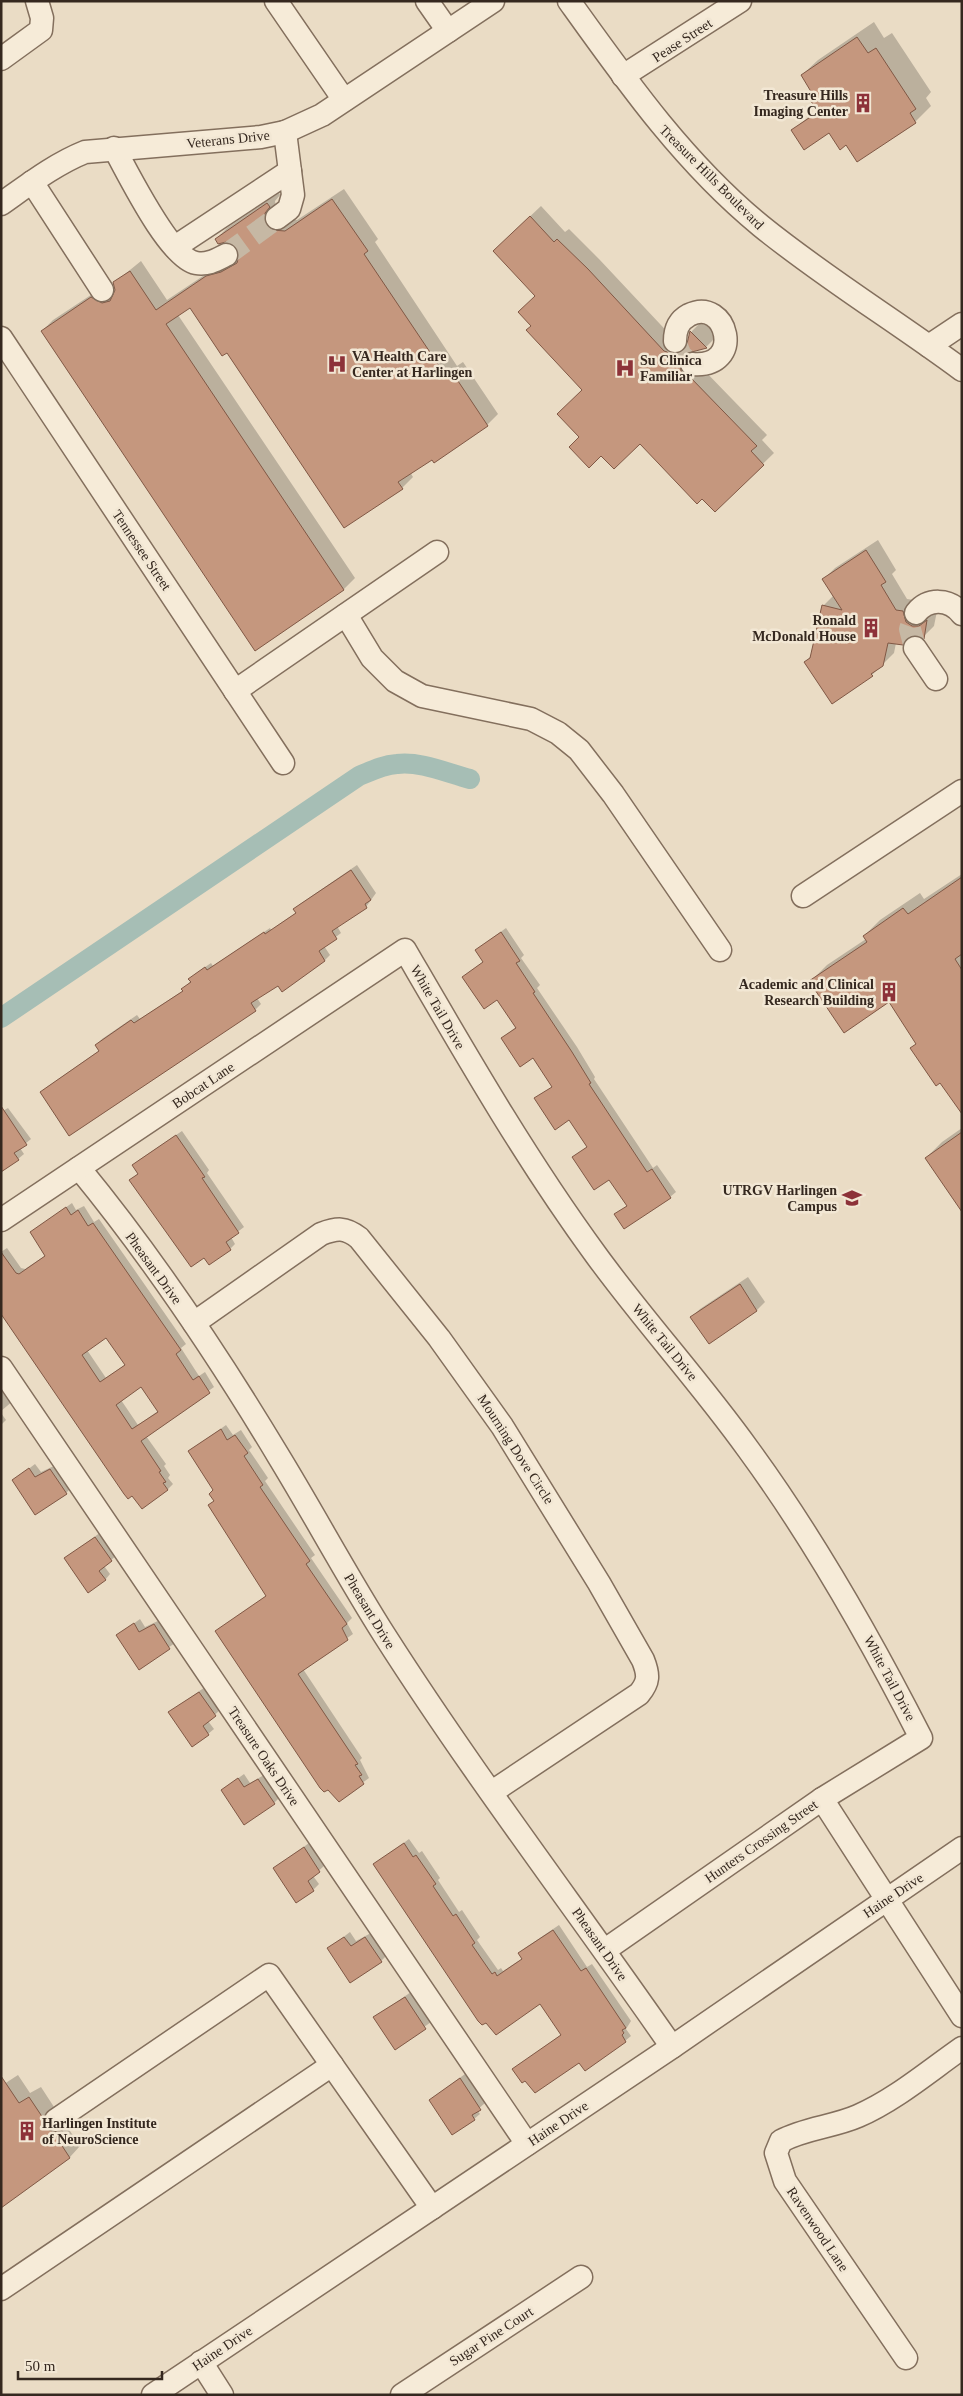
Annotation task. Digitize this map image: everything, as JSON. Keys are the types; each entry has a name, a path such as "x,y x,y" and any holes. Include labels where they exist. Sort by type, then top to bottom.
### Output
{"street":[{"path":"1,59 41,30 42,18 37,1"},
{"path":"276,1 344,100"},
{"path":"427,1 448,31"},
{"name":"Veterans Drive","path":"1,204 71,158 86,152 114,148 261,138 304,125 493,1"},
{"name":"Treasure Hills Boulevard","path":"570,1 665,132 760,226 794,253 962,370"},
{"name":"Pease Street","path":"623,76 740,1"},
{"path":"277,218 289,209 293,195 285,132"},
{"path":"114,148 159,227 186,258 195,263 211,263 226,255"},
{"path":"175,247 290,171"},
{"path":"32,182 102,290"},
{"path":"675,341 678,324 692,314 709,314 722,324 726,340 720,356 705,364 692,364"},
{"path":"929,346 962,324"},
{"name":"Tennessee Street","path":"1,338 283,763"},
{"path":"235,691 437,552"},
{"path":"916,613 922,605 946,602 957,608 962,614"},
{"path":"346,615 372,658 395,681 422,696 531,718 558,734 579,750 613,794 720,950"},
{"path":"915,648 936,679"},
{"path":"803,896 962,791"},
{"name":"Bobcat Lane","path":"1,1220 405,950"},
{"name":"White Tail Drive","path":"405,950 484,1085 540,1174 597,1256 750,1451 813,1547 875,1649 921,1738"},
{"name":"Pheasant Drive","path":"79,1168 194,1323 279,1456 383,1634 441,1722 605,1950 672,2047"},
{"name":"Mourning Dove Circle","path":"194,1323 321,1234 333,1229 348,1229 359,1238 468,1377 549,1499 643,1660 648,1673 647,1684 639,1694 492,1792"},
{"name":"Treasure Oaks Drive","path":"1,1368 527,2144"},
{"name":"Hunters Crossing Street","path":"605,1950 822,1798 921,1738"},
{"path":"822,1798 962,2016"},
{"name":"Haine Drive","path":"153,2395 672,2047 962,1848"},
{"path":"56,2120 268,1975 432,2208"},
{"name":"Ravenwood Lane","path":"906,2358 786,2181 776,2153 781,2141 794,2134 836,2125 883,2103 962,2048"},
{"path":"1,2289 332,2065"},
{"name":"Sugar Pine Court","path":"402,2395 581,2277"},
{"path":"201,2362 222,2395"}],"building":[{"name":"Treasure Hills Imaging Center","path":"857,37 868,53 876,48 916,109 910,113 916,123 857,162 846,145 840,150 829,133 804,150 791,130 818,112 809,98 813,95 801,75"},
{"path":"332,199 368,251 364,254 446,376 452,372 488,426 434,463 432,460 398,482 403,489 344,528 227,353 222,356 190,308 166,324 344,590 255,651 41,331 91,297 102,303 110,301 115,290 113,282 130,271 156,310 206,276 221,272 237,263 239,255 234,244 226,242 218,244 215,239 267,203 270,207 265,213 266,225 272,230 285,231"},
{"name":"Su Clinica Familiar","path":"530,216 554,242 557,239 588,269 664,351 674,354 682,352 686,348 690,331 707,348 684,354 680,359 681,371 689,376 757,446 751,451 764,465 715,512 702,499 697,504 640,444 614,469 601,456 589,468 569,447 579,437 557,414 582,390 526,330 531,326 518,312 535,296 493,251"},
{"name":"Ronald McDonald House","path":"866,550 886,582 881,585 896,610 903,611 906,622 912,626 919,626 927,620 924,639 914,635 907,637 903,645 888,643 883,666 871,674 873,676 832,704 804,662 810,658 822,605 842,610 822,579"},
{"path":"351,870 371,900 365,904 367,908 332,931 337,939 319,951 325,961 282,992 278,986 251,1003 256,1011 69,1136 40,1092 99,1051 95,1045 131,1020 134,1023 183,991 181,989 191,982 188,979 205,967 207,970 264,932 265,934 296,913 293,909"},
{"name":"Academic and Clinical Research Building","path":"962,877 962,954 955,959 962,970 962,1114 940,1083 936,1086 910,1048 916,1044 889,1002 844,1033 809,981 867,942 863,936 903,908 908,914"},
{"path":"501,932 520,961 516,963 535,992 533,993 572,1052 591,1083 589,1084 647,1172 652,1169 671,1198 624,1229 614,1214 627,1206 609,1180 594,1190 572,1157 587,1147 569,1120 555,1130 534,1098 552,1087 533,1058 520,1067 501,1038 516,1028 497,1000 484,1009 462,977 483,962 475,950"},
{"path":"1,1106 27,1145 14,1153 19,1160 1,1172"},
{"path":"962,1132 962,1212 925,1158"},
{"path":"176,1135 205,1177 202,1178 239,1233 226,1242 231,1250 209,1265 204,1258 191,1267 129,1180 138,1174 132,1165"},
{"path":"66,1207 71,1215 78,1210 88,1226 93,1223 181,1350 176,1354 193,1380 199,1376 210,1393 141,1441 161,1471 159,1472 166,1482 163,1483 168,1490 142,1509 132,1496 128,1499 124,1494 1,1314 1,1252 16,1273 19,1274 45,1256 30,1232","holes":["106,1338 125,1365 100,1382 82,1355","141,1387 158,1412 132,1429 116,1405"]},
{"path":"740,1284 757,1311 709,1344 690,1317"},
{"path":"221,1429 227,1440 235,1435 248,1453 244,1456 263,1485 260,1487 310,1561 306,1564 347,1624 342,1628 348,1640 298,1674 358,1764 355,1765 362,1775 359,1776 364,1784 339,1802 328,1790 324,1792 320,1788 215,1631 266,1596 208,1505 214,1501 209,1494 213,1490 188,1451"},
{"path":"29,1468 35,1477 50,1469 67,1494 35,1515 12,1480"},
{"path":"95,1537 112,1561 99,1571 106,1580 88,1593 64,1558"},
{"path":"134,1623 139,1632 154,1624 170,1649 139,1670 116,1635"},
{"path":"199,1692 216,1716 203,1726 209,1735 192,1747 168,1712"},
{"path":"238,1778 244,1787 258,1779 275,1804 244,1825 221,1790"},
{"path":"404,1843 413,1857 416,1855 436,1884 433,1886 453,1916 456,1914 475,1943 472,1945 492,1974 495,1972 497,1976 522,1959 518,1953 553,1930 581,1971 586,1968 626,2028 622,2030 624,2033 622,2035 626,2042 585,2071 579,2063 535,2093 525,2081 522,2083 512,2069 561,2035 540,2004 496,2035 486,2023 482,2025 478,2021 373,1864"},
{"path":"304,1847 320,1872 308,1881 314,1891 296,1903 273,1868"},
{"path":"344,1937 351,1946 365,1937 382,1962 350,1983 327,1948"},
{"path":"405,1997 426,2029 395,2050 373,2017"},
{"name":"Harlingen Institute of NeuroScience","path":"1,2076 19,2103 29,2097 43,2118 45,2127 53,2132 70,2158 1,2208"},
{"path":"460,2078 481,2110 472,2115 475,2120 452,2135 429,2100"}],"waterway":[{"path":"1,1018 359,776 377,768 397,764 415,764 470,779"}],"tunnel":[{"path":"226,255 277,218"},
{"path":"675,341 681,356 692,364"},
{"path":"915,648 910,629 916,613"}],"place":[{"name":"Treasure Hills Imaging Center","path":"863,103"},
{"name":"VA Health Care Center at Harlingen","path":"337,364"},
{"name":"Su Clinica Familiar","path":"625,368"},
{"name":"Ronald McDonald House","path":"871,628"},
{"name":"Academic and Clinical Research Building","path":"889,992"},
{"name":"UTRGV Harlingen Campus","path":"852,1198"},
{"name":"Harlingen Institute of NeuroScience","path":"27,2131"}]}
